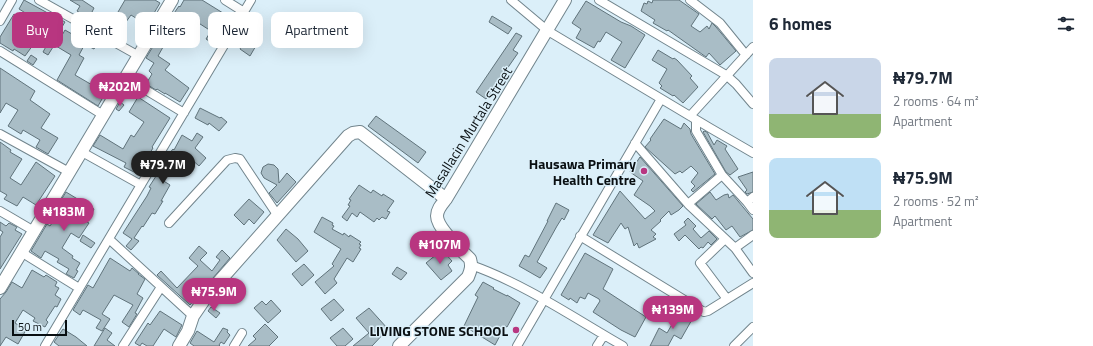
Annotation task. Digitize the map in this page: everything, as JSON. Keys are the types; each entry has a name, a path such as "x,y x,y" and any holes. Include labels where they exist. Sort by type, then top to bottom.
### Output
{"street":[{"path":"0,21 2,11 12,0"},
{"path":"40,0 138,56"},
{"path":"0,288 172,0"},
{"path":"225,0 244,12 252,0"},
{"path":"511,0 548,30 753,153"},
{"name":"Masallacin Murtala Street","path":"471,264 470,259 438,222 438,210 565,0"},
{"path":"599,0 726,75 753,104"},
{"path":"690,0 715,17 746,55"},
{"path":"693,118 726,75 753,47"},
{"path":"45,346 223,48"},
{"path":"0,51 103,115"},
{"path":"126,78 184,113"},
{"path":"517,346 661,99"},
{"path":"693,118 696,131 722,175 750,199 753,210"},
{"path":"179,346 188,331 193,316 208,294 353,132 360,132 446,199"},
{"path":"0,134 69,172"},
{"path":"635,143 688,204 735,248 753,273"},
{"path":"82,152 141,185"},
{"path":"169,223 227,160 235,158 240,159 278,216"},
{"path":"688,204 722,175"},
{"path":"0,211 34,231"},
{"path":"735,248 753,235"},
{"path":"580,236 704,312 753,284"},
{"path":"109,238 193,316"},
{"path":"725,239 700,263 728,299"},
{"path":"21,252 79,288"},
{"path":"399,346 468,277 471,270 471,264 489,271 544,299 623,346"},
{"path":"123,346 161,287"},
{"path":"734,346 753,327"},
{"path":"234,346 242,333"},
{"path":"597,346 604,335"}],"building":[{"path":"24,0 46,12 24,12 19,9"},
{"path":"70,0 82,0 94,8 92,12 79,12 77,11 80,6"},
{"path":"125,0 155,0 160,3 155,12 135,12 135,18 131,15 127,20 127,12 118,12"},
{"path":"184,0 202,0 221,12 208,12 208,29 200,24 200,12 175,12 179,6 180,7"},
{"path":"653,0 679,0 699,14 691,26 700,32 707,26 709,29 712,23 736,51 720,65 709,53 706,57 668,30 667,31 653,23 655,20 641,11 644,3 647,4 648,1 652,3"},
{"path":"586,1 645,35 625,68 611,60 622,42 606,32 594,48 576,38 581,29 572,23"},
{"path":"492,16 512,28 508,34 489,22"},
{"path":"12,17 12,48 31,48 25,56 0,43 0,37"},
{"path":"65,30 71,33 71,48 83,48 79,55 84,58 75,75 99,89 104,80 113,84 108,93 106,92 98,106 57,80 71,55 59,48 63,48 63,34"},
{"path":"516,33 522,36 513,50 518,53 486,99 476,92"},
{"path":"45,48 52,48 48,55 43,52"},
{"path":"152,48 162,48 158,56 170,64 165,70 189,88 180,102 146,84 152,74 149,71 154,63 146,58"},
{"path":"241,48 255,48 250,56"},
{"path":"658,50 677,60 692,76 690,78 698,87 683,103 674,95 673,96 660,88 662,86 659,83 667,69 652,60"},
{"path":"31,55 37,59 33,65 27,61"},
{"path":"0,68 35,91 30,100 50,114 41,128 58,138 48,154 36,147 40,140 23,130 21,134 8,126 18,110 6,103 0,113"},
{"path":"138,97 170,118 145,161 143,160 136,173 124,167 126,163 93,146 100,135 123,149 131,135 134,137 144,122 129,112"},
{"path":"120,102 124,105 119,111 116,109"},
{"path":"200,108 220,118 221,117 227,122 219,131 209,123 208,125 195,118"},
{"path":"376,116 426,152 418,163 368,126"},
{"path":"664,119 681,129 684,123 690,129 691,134 715,174 693,192 691,190 695,186 691,182 698,173 691,166 682,173 680,171 675,174 645,147"},
{"path":"703,132 707,132 714,145 717,140 727,146 725,149 738,169 730,175 726,172"},
{"path":"197,133 203,137 195,148 206,158 199,166 190,158 184,166 174,159 162,180 170,185 161,201 163,201 155,214 152,213 134,238 139,241 131,250 126,246 132,239 123,233 147,196 151,188 149,187 169,156 168,155 173,149 174,150 182,135 192,141"},
{"path":"0,142 11,150 10,152 22,159 10,178 21,185 36,162 55,176 36,205 23,197 17,206 4,199 7,195 0,191"},
{"path":"640,157 683,206 671,215 669,211 651,230 656,234 653,237 656,239 639,248 637,243 634,246 628,227 625,229 621,223 608,243 593,235 620,191 645,219 655,211 634,195 643,181 630,172"},
{"path":"268,164 274,165 278,169 279,183 287,173 296,182 277,203 269,193 277,185 264,178 261,173 263,167"},
{"path":"753,172 753,192 747,194 745,192 747,190 738,177"},
{"path":"359,185 371,193 373,190 394,201 387,211 390,212 386,219 382,217 379,220 377,218 374,222 360,212 357,217 352,213 347,221 342,217 350,206 348,205 351,200 349,199"},
{"path":"66,192 94,209 87,222 89,223 79,238 71,233 62,248 73,256 72,258 80,263 74,278 66,274 69,269 57,262 59,259 45,251 41,258 31,251 47,224 50,226 58,214 56,213 58,205"},
{"path":"710,192 716,200 724,195 728,194 729,198 733,195 753,219 753,230 740,237 732,226 726,230 715,216 712,219 696,204"},
{"path":"249,199 264,212 254,224 249,219 244,225 234,215"},
{"path":"556,203 569,210 564,220 562,218 557,226 537,262 547,268 540,278 519,266 525,255 529,257"},
{"path":"322,217 333,223 332,225 334,226 332,229 343,235 344,233 349,237 350,235 361,242 359,244 361,245 359,248 361,249 353,262 347,258 334,279 337,283 325,294 315,282 334,266 332,264 341,249 314,232"},
{"path":"688,218 696,226 693,229 701,238 709,231 717,239 711,245 708,242 703,248 701,247 699,249 685,235 679,241 674,234 686,225 684,222"},
{"path":"0,222 6,226 9,223 17,227 15,230 22,234 0,269 0,237 3,232 0,230"},
{"path":"286,229 298,239 308,251 296,262 277,240"},
{"path":"83,235 95,243 91,248 80,241"},
{"path":"199,246 207,253 200,260 212,271 220,260 216,257 222,250 230,258 190,305 157,275 161,271 177,288 198,266 189,258"},
{"path":"442,250 452,261 448,265 452,271 441,280 426,263"},
{"path":"585,253 613,269 603,289 646,317 635,337 593,312 600,301 599,299 588,293 585,299 580,297 577,303 570,298 569,300 561,295"},
{"path":"110,258 130,271 132,268 145,279 137,294 143,298 135,313 137,314 129,327 122,322 133,305 114,295 102,314 110,319 102,331 96,328 101,320 83,310 80,315 73,310 88,285 93,288"},
{"path":"304,264 314,275 302,286 292,274"},
{"path":"397,267 407,273 401,280 392,274"},
{"path":"32,270 44,277 46,275 57,282 55,286 59,288 55,295 61,299 57,307 55,306 46,320 48,322 45,327 33,321 35,318 23,310 15,323 26,330 18,344 6,337 0,346 0,299 12,282 22,288"},
{"path":"483,282 520,303 495,345 464,326 478,297 475,295"},
{"path":"227,288 231,292 226,297 222,293"},
{"path":"334,299 344,310 331,321 321,309"},
{"path":"271,300 281,311 268,323 254,308 262,301 266,305"},
{"path":"211,307 220,313 216,318 208,311"},
{"path":"369,308 388,329 372,346 353,346 369,333 356,318"},
{"path":"681,309 694,316 681,339 674,335 668,346 650,346 659,328 667,333"},
{"path":"160,311 182,325 176,337 164,329 153,346 147,346 142,343 140,346 135,343 148,323 150,325"},
{"path":"265,324 278,337 269,346 248,346 256,339 253,336"},
{"path":"105,328 112,333 107,340 115,346 94,346"},
{"path":"223,328 228,330 227,332 230,335 224,344 221,342 219,345 220,346 194,346 190,343 197,331 214,342"},
{"path":"343,328 353,339 345,346 337,346 330,338"},
{"path":"63,329 87,346 59,346 54,342"}],"place":[{"name":"Hausawa Primary Health Centre","path":"644,171"},
{"name":"LIVING STONE SCHOOL","path":"516,330"}]}
